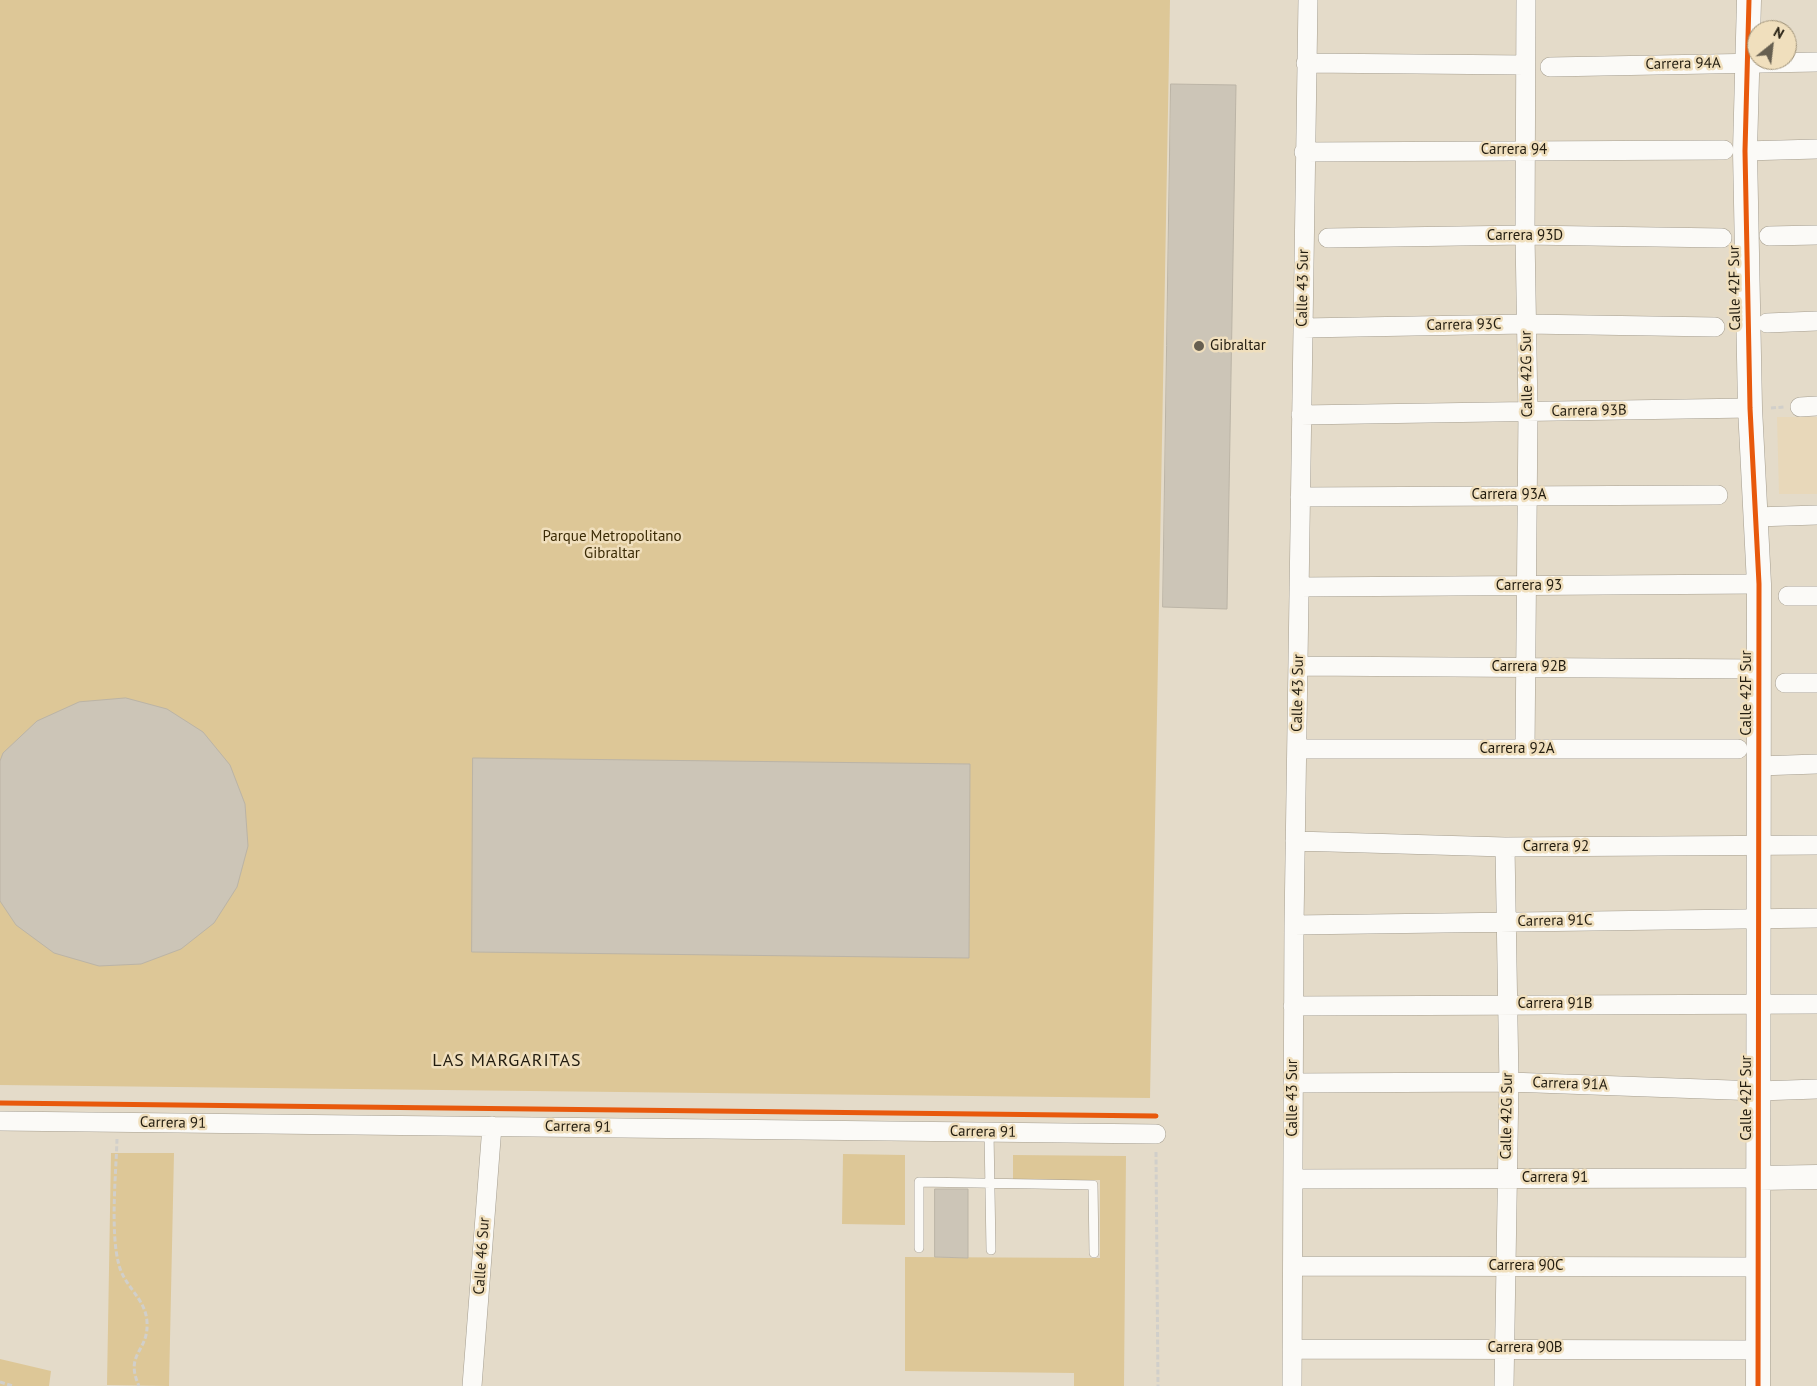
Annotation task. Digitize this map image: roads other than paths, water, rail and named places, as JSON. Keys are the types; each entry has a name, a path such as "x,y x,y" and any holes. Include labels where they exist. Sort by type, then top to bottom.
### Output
{"street":[{"name":"Calle 43 Sur","path":"1292,1386 1293,1006 1304,152 1308,0"},
{"name":"Calle 42G Sur","path":"1525,749 1528,412 1525,235 1526,0"},
{"name":"Calle 42F Sur","path":"1748,20 1749,0"},
{"name":"Carrera 94A","path":"1797,62 1817,62"},
{"name":"Calle 42F Sur","path":"1747,63 1734,150 1759,584 1758,1386"},
{"name":"Carrera 94A","path":"1550,67 1747,63"},
{"path":"1306,64 1525,66"},
{"name":"Carrera 94","path":"1304,152 1817,149"},
{"name":"Carrera 93D","path":"1328,238 1525,235 1722,238"},
{"path":"1769,236 1817,235"},
{"path":"1767,323 1817,321"},
{"name":"Carrera 93C","path":"1303,328 1526,324 1716,327"},
{"name":"Carrera 93B","path":"1301,415 1750,408"},
{"name":"Carrera 93A","path":"1300,497 1718,495"},
{"path":"1756,517 1817,516"},
{"name":"Carrera 93","path":"1299,587 1759,584"},
{"path":"1788,596 1817,596"},
{"name":"Carrera 92B","path":"1298,666 1759,669"},
{"path":"1785,683 1817,683"},
{"name":"Carrera 92A","path":"1297,749 1738,749"},
{"path":"1759,766 1817,764"},
{"name":"Carrera 92","path":"1295,841 1505,847 1817,845"},
{"name":"Calle 42G Sur","path":"1504,1386 1508,1082 1505,847"},
{"name":"Carrera 91C","path":"1294,925 1817,918"},
{"name":"Carrera 91B","path":"1293,1006 1817,1004"},
{"name":"Carrera 91A","path":"1293,1083 1508,1082 1759,1091 1817,1090"},
{"name":"Carrera 91","path":"0,1121 1156,1134"},
{"name":"Calle 46 Sur","path":"472,1386 492,1126"},
{"name":"Carrera 91","path":"1293,1179 1817,1177"},
{"name":"Carrera 90C","path":"1293,1266 1759,1267"},
{"name":"Carrera 90B","path":"1292,1349 1758,1350"}],"lane":[{"path":"989,1132 991,1250"},
{"path":"919,1248 919,1182 1093,1186 1094,1253"}],"place":[{"name":"Gibraltar","path":"1199,346"}],"district":[{"name":"LAS MARGARITAS","path":"507,1061"}],"park label":[{"name":"Parque Metropolitano Gibraltar","path":"612,546"}]}
